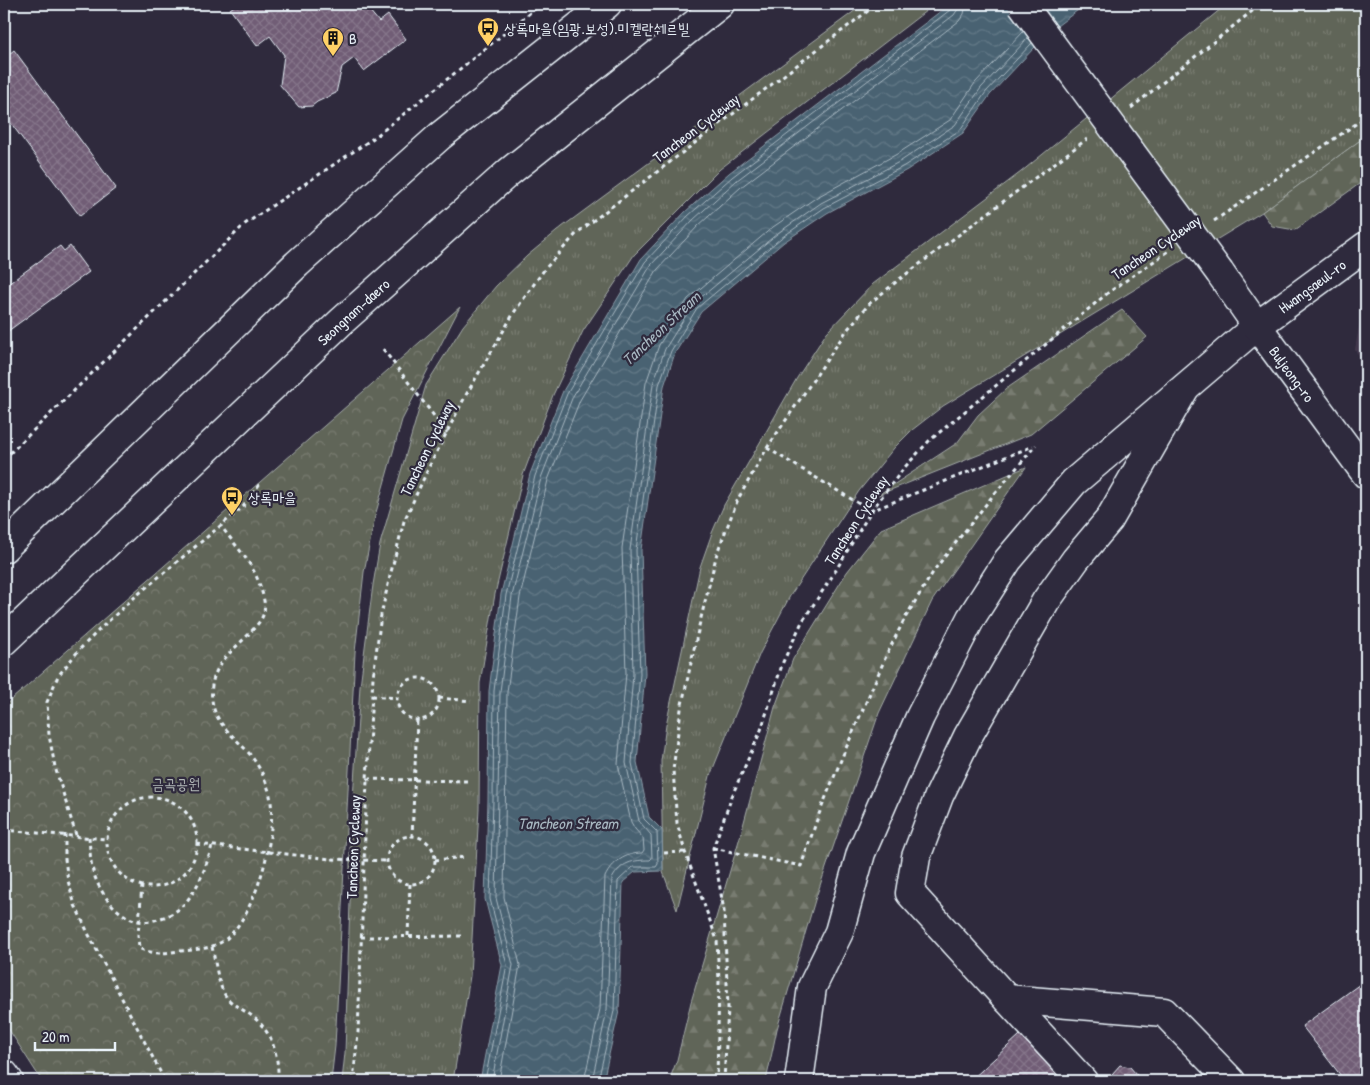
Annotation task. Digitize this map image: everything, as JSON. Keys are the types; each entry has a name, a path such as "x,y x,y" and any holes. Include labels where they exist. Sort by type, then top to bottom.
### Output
{"main road":[{"path":"4,548 297,264 440,136 607,4"},
{"name":"Seongnam-daero","path":"4,641 342,321 508,172 720,4"},
{"name":"Buljeong-ro","path":"1022,4 1366,474"},
{"name":"Hwangsaeul-ro","path":"799,1081 812,987 840,932 861,854 920,718 971,618 1008,560 1074,482 1257,326 1366,246"},
{"path":"1083,1081 910,893 916,857 939,796 968,736 999,679 1046,601 1076,559 1109,520 1185,388"},
{"path":"1006,999 1164,1012 1231,1081"},
{"path":"4,1074 9,1081"}],"path":[{"path":"4,458 244,224 376,137 541,4"},
{"name":"Tancheon Cycleway","path":"353,1081 358,1033 367,779 372,696 381,615 404,521 446,433 515,311 544,270 577,233 877,4"},
{"path":"1127,111 1261,4"},
{"name":"Tancheon Cycleway","path":"1213,221 1366,117"},
{"path":"717,1081 719,980 717,940 685,852 677,823 673,770 681,708 699,626 718,553 738,499 767,448 847,330 870,303 1089,138"},
{"name":"Tancheon Cycleway","path":"713,848 734,791 761,730 783,662 802,622 833,575 871,511 904,468 929,441 1109,292 1173,248"},
{"path":"384,349 446,433"},
{"path":"724,1081 728,1008 724,911 713,848 801,866 819,814 843,755 887,654 905,618 921,590 941,562 991,498 1036,445 871,511 767,448"},
{"path":"76,836 55,767 49,735 47,702 58,676 79,650 103,626 243,507 261,482"},
{"path":"142,886 138,935 139,948 148,953 166,953 212,946 226,939 249,908 267,852 272,809 268,788 248,752 218,721 212,701 212,682 218,667 257,625 264,612 258,581 247,560 221,526"},
{"path":"419,678 431,683 436,689 439,698 437,708 433,714 427,718 417,720 406,717 401,712 397,698 398,691 406,682 419,678"},
{"path":"372,696 397,698"},
{"path":"439,698 471,701"},
{"path":"412,837 417,720"},
{"path":"367,779 468,782"},
{"path":"154,797 168,800 180,807 189,817 195,830 197,844 193,860 185,873 172,882 157,886 142,886 127,879 116,869 108,855 106,839 116,813 127,804 140,798 154,797"},
{"path":"4,830 106,839"},
{"path":"65,834 65,859 68,881 75,905 89,936 165,1081"},
{"path":"88,837 93,872 102,891 111,904 124,916 139,922 154,920 174,913 185,903 196,888 205,869 212,846"},
{"path":"412,837 424,840 430,846 435,860 434,868 430,875 423,881 410,884 399,882 388,870 388,854 396,842 402,838 412,837"},
{"path":"197,844 331,859 387,861"},
{"path":"664,852 685,852"},
{"path":"435,860 466,857"},
{"path":"408,936 410,884"},
{"path":"361,936 464,936"},
{"path":"212,946 220,984 228,998 253,1017 265,1030 276,1048 279,1069 278,1081"}],"shaded area":[{"path":"1366,300 1366,365 1355,350 1363,303"}],"green space":[{"path":"864,4 935,4 720,169 634,255 583,331 553,395 523,475 495,594 480,683 479,808 470,976 453,1081 342,1081 345,1053 350,848 360,686 380,544 426,385 463,326 496,286 527,256 562,227"},
{"path":"1227,4 1366,4 1366,136 1262,212 943,406 912,430 894,448 859,491 790,596 760,653 710,776 677,910 663,872 661,761 666,725 700,567 724,505 797,378 827,332 873,284 1021,172"},
{"path":"1366,136 1366,179 1295,230 1272,226 1262,212"},
{"name":"금곡공원","path":"460,307 402,420 375,516 364,572 355,652 335,1046 331,1081 42,1081 4,1022 4,706"},
{"path":"1122,310 1147,337 1031,434 878,495 957,443 978,415 1006,389"},
{"path":"1026,467 932,601 879,713 815,900 777,1029 766,1081 669,1081 677,1060 691,1002 740,837 775,707 793,659 847,572 881,529"}],"water":[{"name":"Tancheon Stream","path":"950,4 1086,4 1049,32 990,95 963,133 907,170 827,213 784,242 701,312 675,353 664,386 641,550 645,674 637,762 649,817 662,830 663,871 635,872 623,882 619,1011 603,1081 480,1081 502,965 485,899 489,691 501,594 530,474 563,391 641,259 685,212 729,173"}],"building":[{"name":"B","path":"237,4 364,4 379,22 388,15 406,39 364,71 354,58 342,67 336,93 312,106 299,107 280,85 284,55 270,36 257,46 230,9"},
{"path":"14,50 116,188 80,216 4,114 4,58"},
{"path":"60,246 64,251 70,246 89,272 4,334 4,287"},
{"path":"1360,984 1366,992 1366,1081 1345,1081 1302,1026"},
{"path":"1020,1035 1063,1081 970,1081"},
{"path":"1120,1065 1130,1067 1142,1081 1113,1081 1112,1074"}],"place":[{"name":"상록마을(임광.보성).미켈란쉐르빌","path":"488,47"},
{"name":"B","path":"333,57"},
{"name":"상록마을","path":"232,516"}]}
